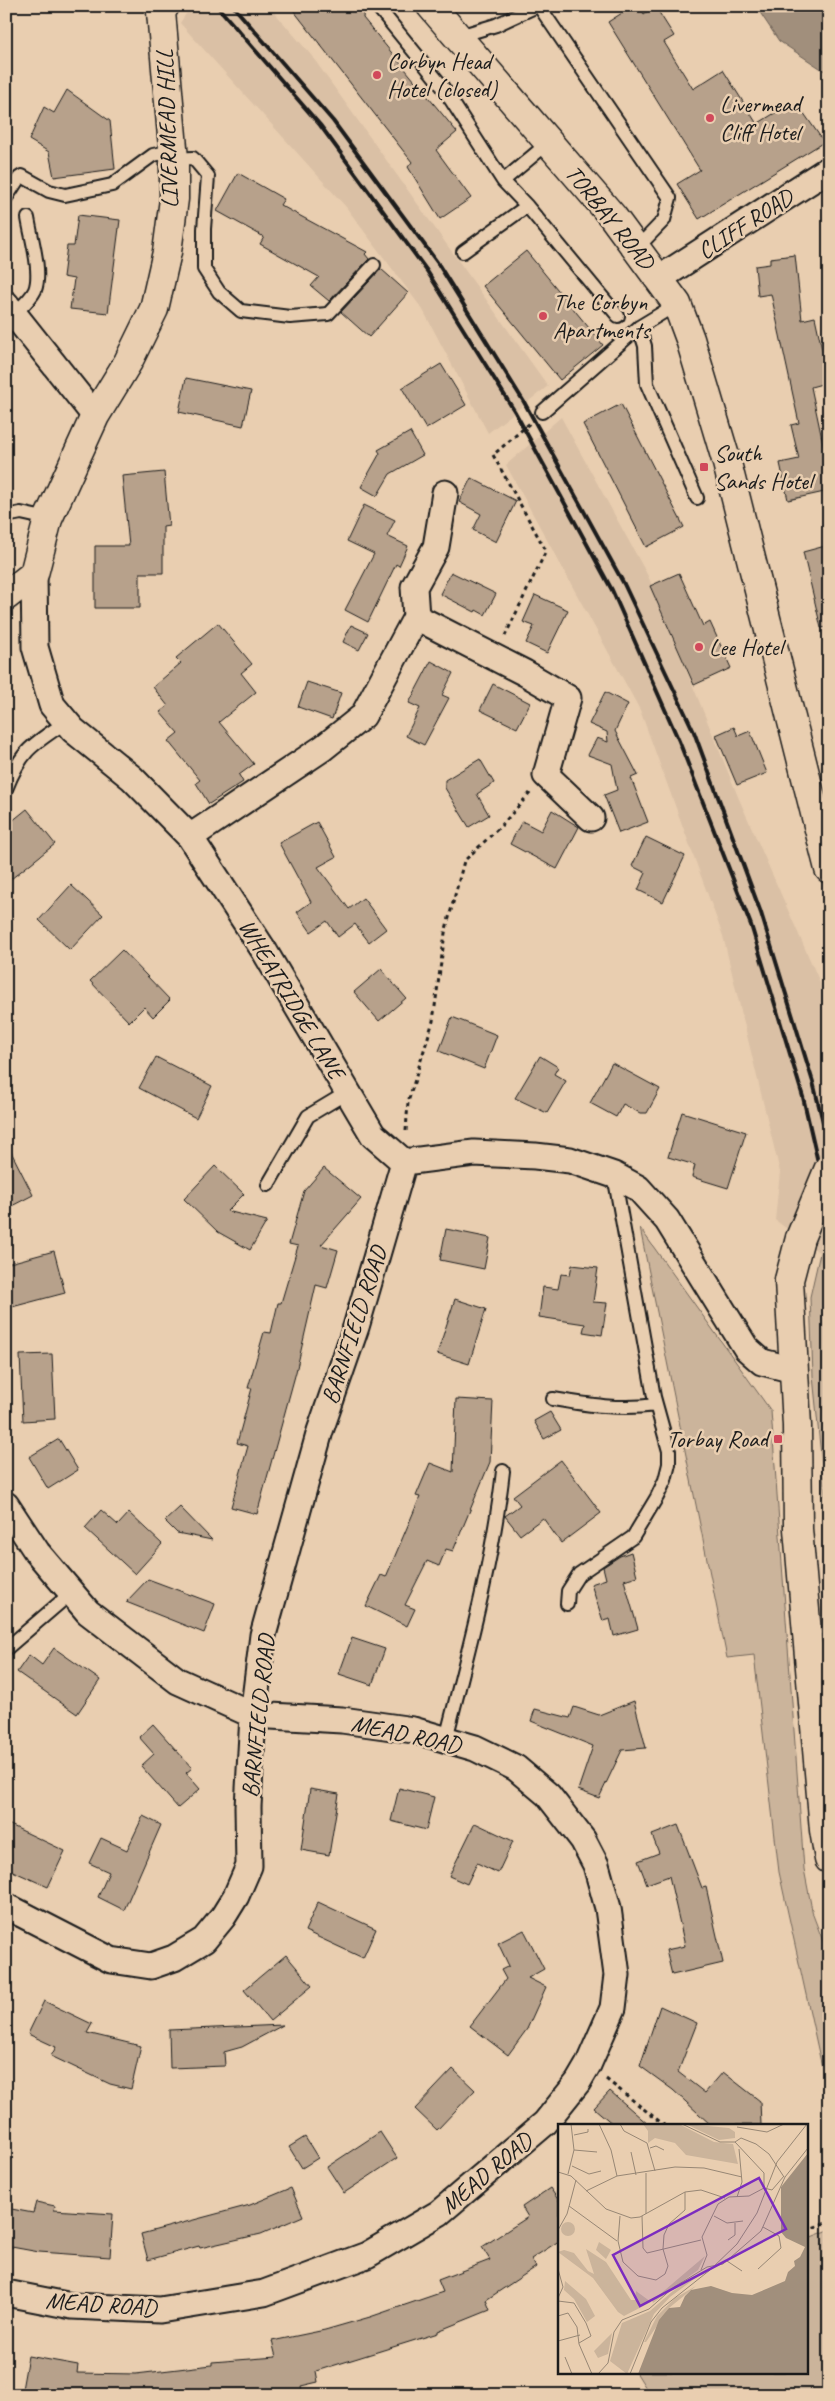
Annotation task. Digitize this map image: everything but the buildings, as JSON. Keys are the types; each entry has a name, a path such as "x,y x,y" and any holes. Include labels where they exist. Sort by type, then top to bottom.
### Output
{"main road":[{"name":"TORBAY ROAD","path":"430,6 613,217 678,304 727,463 829,869"},
{"name":"LIVERMEAD HILL","path":"95,416 128,362 154,309 170,226 174,199 173,155 160,8"},
{"name":"WHEATRIDGE LANE","path":"34,574 48,519 95,416"},
{"path":"6,596 34,574"},
{"path":"829,1168 800,1238 789,1280 798,1426 798,1529 824,1830 829,1859"}],"street":[{"name":"CLIFF ROAD","path":"660,278 829,169"},
{"path":"10,309 95,416"},
{"path":"190,837 323,748 363,716 416,617 414,587 436,547 445,493"},
{"name":"WHEATRIDGE LANE","path":"34,574 35,647 52,705 66,722 132,778 190,837 265,952 373,1135 404,1162"},
{"path":"416,617 568,698 546,775 590,818"},
{"path":"404,1162 474,1152 570,1160 614,1175 638,1188 667,1220 746,1348 762,1362 794,1370"},
{"name":"BARNFIELD ROAD","path":"6,1906 111,1960 151,1966 174,1958 204,1940 223,1917 249,1866 248,1807 253,1715 263,1635 320,1431 356,1327 404,1162"},
{"name":"MEAD ROAD","path":"6,1505 37,1552 88,1612 178,1681 253,1715 342,1720 413,1730 475,1748 516,1768 548,1795 583,1840 596,1865 608,1908 617,1974 613,2008 588,2065 578,2082 545,2123 439,2213 367,2255 264,2293 160,2310 72,2306 6,2293"}],"lane":[{"path":"377,6 442,86 503,182 527,206 618,316"},
{"path":"456,36 496,26 538,6 670,198 664,220 637,248"},
{"path":"503,182 548,143"},
{"path":"6,198 22,176 49,191 65,195 112,185 153,155 193,158 208,176 204,230 204,269 219,292 241,311 290,317 328,314 374,265"},
{"path":"463,252 527,206"},
{"path":"10,309 30,298 35,289 37,275 28,218"},
{"path":"542,412 640,326 678,304"},
{"path":"640,326 645,346 647,384 697,498"},
{"path":"6,516 22,513 48,519"},
{"path":"6,789 16,765 25,752 66,722"},
{"path":"268,1185 308,1116 348,1092"},
{"path":"568,1604 568,1591 579,1574 633,1537 647,1517 665,1480 669,1451 656,1405 614,1175"},
{"path":"553,1399 598,1407 632,1408 656,1405"},
{"path":"446,1739 484,1584 500,1503 504,1471"},
{"path":"6,1649 71,1593"}],"path":[{"path":"494,657 546,551 493,456 542,412"},
{"path":"404,1162 408,1102 433,1021 444,932 464,862 501,826 546,775"},
{"path":"588,2065 663,2124"},
{"path":"808,2229 829,2222"}],"shaded area":[{"path":"191,6 269,6 311,55 548,386 488,433 423,310 346,207 180,23"},
{"path":"753,6 829,6 829,74 779,41 759,11"},
{"path":"561,417 648,576 739,799 829,1003 829,1536 813,1376 810,1297 820,1253 775,1220 780,1172 723,936 640,710 506,465"},
{"path":"640,1228 771,1411 804,1869 813,1915 829,1957 829,2099 779,1872 754,1655 727,1658"},
{"path":"820,1253 829,1313 829,1536 813,1376 810,1297"},
{"path":"829,2230 829,2395 649,2393 637,2374 808,2374 808,2238"}],"railway":[{"path":"217,6 320,125 427,271 515,412 612,590 679,741 751,925 803,1097 829,1210"},
{"path":"233,6 333,121 437,262 524,402 624,584 694,732 761,913 813,1082 829,1146"}],"place":[{"name":"Corbyn Head Hotel (closed)","path":"377,75"},
{"name":"Livermead Cliff Hotel","path":"710,118"},
{"name":"The Corbyn Apartments","path":"543,316"},
{"name":"South Sands Hotel","path":"704,467"},
{"name":"Lee Hotel","path":"699,647"},
{"name":"Torbay Road","path":"778,1439"}]}
